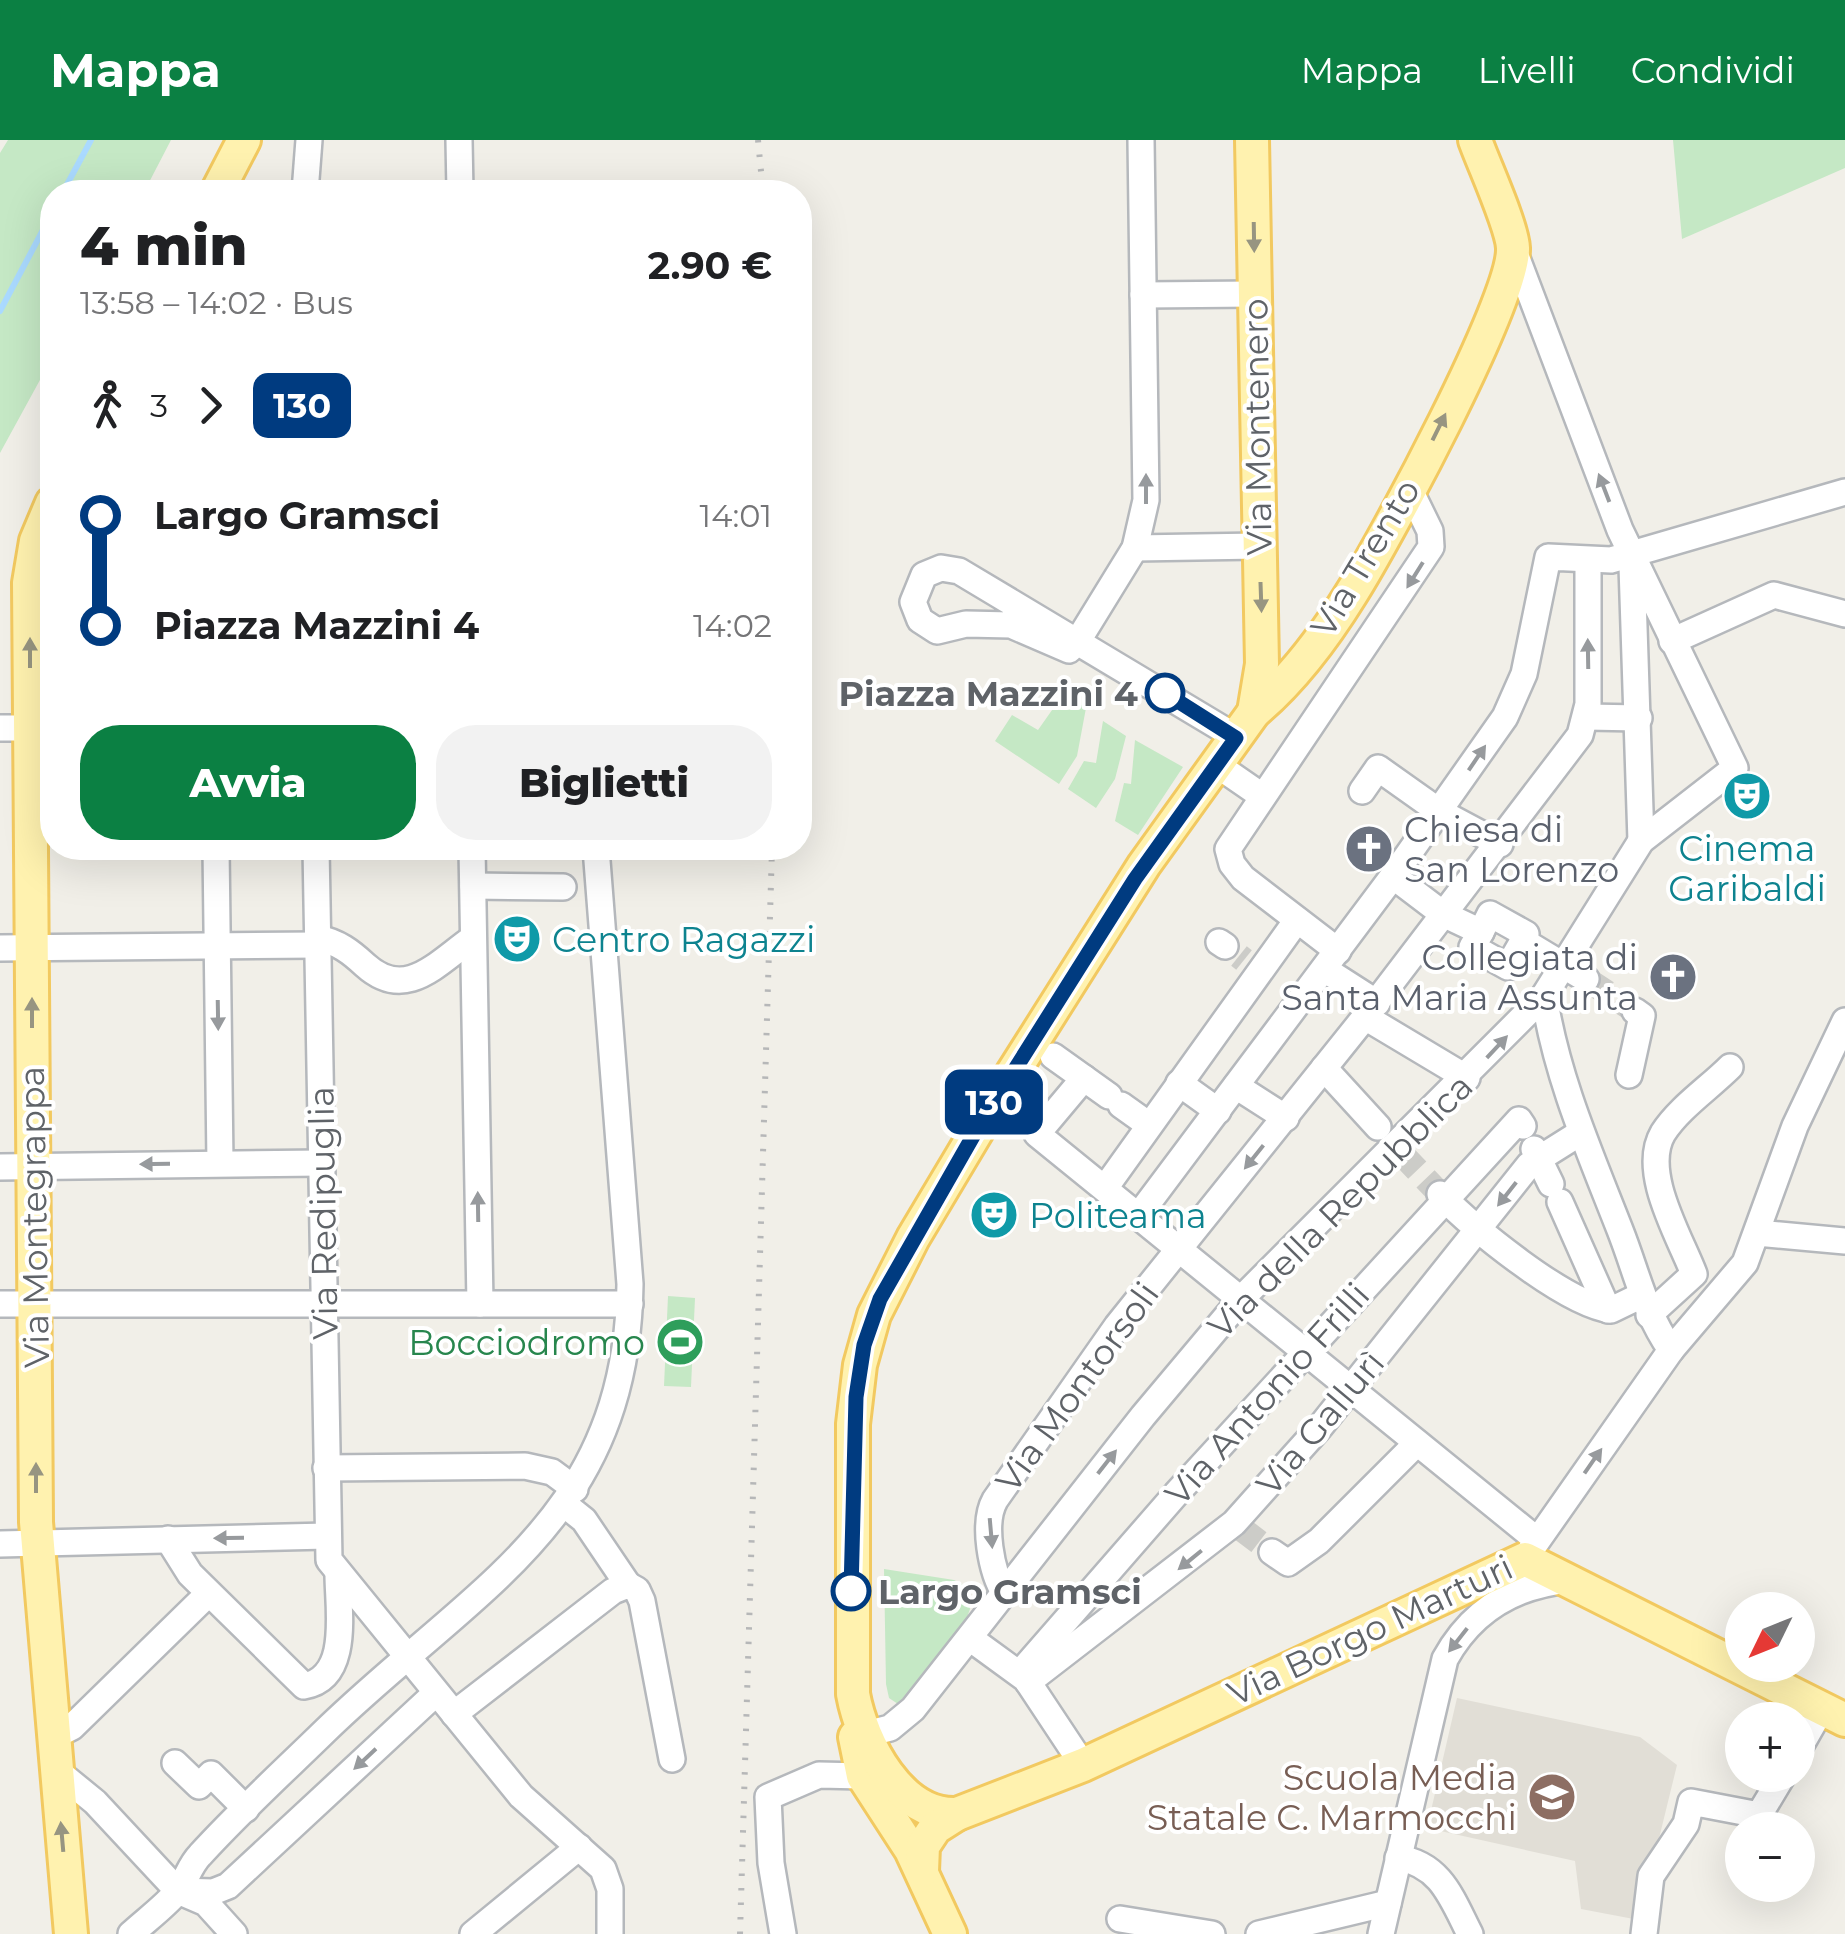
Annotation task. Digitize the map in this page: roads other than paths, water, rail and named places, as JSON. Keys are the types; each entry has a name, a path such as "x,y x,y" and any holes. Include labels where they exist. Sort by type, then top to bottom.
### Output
{"main road":[{"path":"223,180 244,140"},
{"name":"Via Montenero","path":"1245,725 1262,683 1252,140"},
{"path":"1475,140 1513,248"},
{"name":"Via Trento","path":"862,1776 855,1746 861,1723 850,1661 854,1424 860,1365 874,1315 928,1211 1144,865 1245,725 1348,599 1481,344 1513,248"},
{"name":"Via Montegrappa","path":"40,536 30,564 28,728 16,948 16,1166 35,1304 37,1541 71,1934"},
{"path":"1262,643 1276,662 1298,664"},
{"path":"1531,1550 1570,1580 1834,1714"},
{"name":"Via Borgo Marturi","path":"958,1814 1083,1764 1531,1550"},
{"path":"861,1723 888,1774 912,1798 939,1815 958,1814"},
{"path":"862,1776 922,1871 950,1934"},
{"path":"922,1871 926,1840 958,1814"}],"street":[{"path":"298,140 305,180"},
{"path":"304,166 309,140"},
{"path":"460,140 460,180"},
{"path":"1142,140 1146,500 1135,548 1079,640 1063,651 1018,626 966,624 937,631 920,620 912,602 918,582 931,570 950,568 1079,640 1245,725"},
{"path":"1513,248 1631,562 1672,641 1774,595 1840,613"},
{"path":"1142,295 1255,294"},
{"path":"1409,488 1430,531 1431,547 1229,846 1230,860 1247,882 1297,920 1371,1010 1467,1078"},
{"path":"1139,1215 1440,812 1516,697 1548,558 1588,563 1631,562 1845,492"},
{"path":"1135,548 1259,546"},
{"path":"1631,562 1640,841"},
{"path":"1588,563 1587,717 1638,718"},
{"path":"966,576 976,606 966,624"},
{"name":"Via della Repubblica","path":"861,1723 890,1728 908,1716 1143,1416 1243,1297 1392,1143 1467,1078 1544,996 1640,841 1735,768 1672,641"},
{"name":"Via Montorsoli","path":"1004,1594 994,1566 989,1521 992,1504 1107,1339 1500,844 1572,748 1587,717"},
{"path":"1217,764 1262,796"},
{"path":"1362,791 1378,768 1440,812 1500,844"},
{"path":"216,860 220,1163"},
{"name":"Via Redipuglia","path":"316,860 326,1536 329,1560 338,1575"},
{"path":"472,860 480,1304"},
{"path":"131,1934 178,1891 194,1862 246,1808 406,1657 476,1602 570,1497 598,1444 613,1398 630,1304 597,860"},
{"path":"1393,876 1443,914 1481,932 1472,946 1508,967 1523,940 1586,979"},
{"path":"472,886 563,887"},
{"path":"1105,1188 1178,1083 1237,954 1297,920"},
{"path":"16,948 318,942 342,946 381,978 398,983 426,972 473,938"},
{"path":"1544,996 1580,1133 1625,1243 1644,1306 1671,1350"},
{"path":"1628,1075 1642,1016 1636,1011"},
{"name":"Via Borgo Marturi","path":"1531,1550 1671,1350 1742,1268 1795,1126 1845,1021"},
{"path":"1054,1056 1149,1125"},
{"path":"1324,1068 1392,1143"},
{"path":"1442,1196 1478,1230 1572,1294 1608,1310 1644,1306 1694,1274 1658,1174 1657,1147 1673,1122 1730,1068"},
{"path":"1084,1078 1037,1134 1352,1387 1418,1443 1531,1550"},
{"path":"1178,1083 1218,1111"},
{"path":"1236,1086 1286,1118"},
{"name":"Via Gallurì","path":"1024,1677 1236,1525 1478,1230 1529,1138 1580,1133"},
{"path":"1529,1138 1608,1310"},
{"name":"Via Antonio Frilli","path":"1024,1677 1442,1196 1529,1138"},
{"path":"16,1166 322,1163"},
{"path":"1757,1233 1845,1241"},
{"path":"0,1304 630,1304"},
{"path":"1272,1552 1288,1563 1319,1542 1418,1443"},
{"path":"326,1468 525,1466 552,1472 628,1585 641,1597 672,1759"},
{"path":"0,1544 326,1536"},
{"path":"168,1539 185,1568 208,1594 304,1686 316,1682 337,1654 338,1575"},
{"path":"338,1575 522,1796 607,1876 610,1934"},
{"path":"1381,1934 1439,1677 1449,1651 1480,1616 1506,1595 1532,1585 1570,1580"},
{"path":"454,1714 613,1590 628,1585"},
{"path":"54,1736 78,1721 208,1594"},
{"path":"970,1639 1024,1677 1083,1764"},
{"path":"178,1891 213,1892 228,1886 436,1693"},
{"path":"1815,1733 1834,1714"},
{"path":"175,1763 199,1786 211,1774 246,1808"},
{"path":"57,1771 95,1802 178,1891 206,1903 234,1934"},
{"path":"783,1934 771,1863 768,1797 780,1788 819,1775 862,1776"},
{"path":"1644,1934 1651,1876 1686,1824 1691,1802 1758,1815 1772,1792"},
{"path":"472,1934 579,1847"},
{"path":"1398,1858 1418,1862 1438,1876 1470,1934"},
{"path":"1259,1934 1388,1903"},
{"path":"1120,1920 1212,1934"}],"waterway":[{"path":"69,180 91,140"},
{"path":"0,311 40,236"}],"tunnel":[{"path":"1239,956 1244,960"},
{"path":"1586,979 1635,1011"},
{"path":"1400,1152 1440,1194"},
{"path":"1239,1527 1272,1552"}],"railway":[{"path":"758,140 762,180"},
{"path":"740,1934 772,860"}],"place":[{"name":"Piazza Mazzini 4","path":"1165,693"},
{"name":"Cinema Garibaldi","path":"1747,796"},
{"name":"Chiesa di San Lorenzo","path":"1369,849"},
{"name":"Centro Ragazzi","path":"517,939"},
{"name":"Collegiata di Santa Maria Assunta","path":"1673,977"},
{"name":"Politeama","path":"994,1215"},
{"name":"Bocciodromo","path":"680,1342"},
{"name":"Largo Gramsci","path":"851,1591"},
{"name":"Scuola Media Statale C. Marmocchi","path":"1552,1797"}]}
